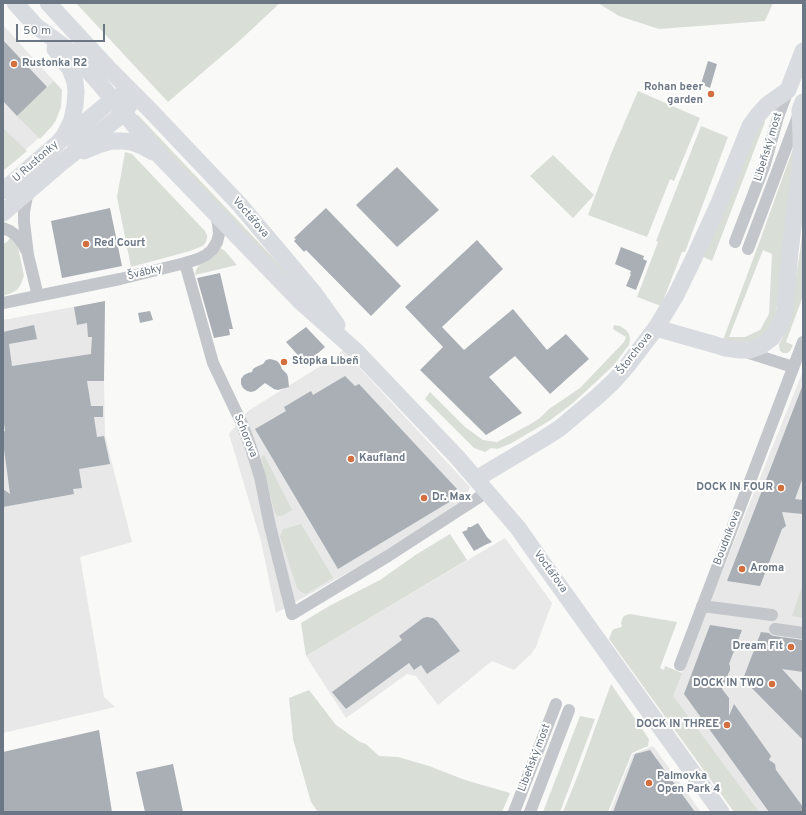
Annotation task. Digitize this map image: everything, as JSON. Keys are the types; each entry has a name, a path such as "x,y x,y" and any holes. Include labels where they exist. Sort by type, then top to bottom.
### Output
{"main road":[{"path":"15,3 36,26"},
{"name":"Voctářova","path":"48,3 249,216 314,293 356,351"},
{"name":"Voctářova","path":"36,26 66,48 74,56 159,155 302,303 356,351 457,457 518,528 720,812"},
{"name":"U Rustonky","path":"3,213 30,189 56,156 58,143 64,136 72,120 75,105 75,82 70,68 36,26"},
{"name":"Libeňský most","path":"788,90 803,51"},
{"path":"656,328 676,295 692,262 719,203 750,126 767,105 788,90"},
{"path":"56,156 112,100 123,95 134,94"},
{"name":"U Rustonky","path":"3,191 124,113 134,94"},
{"path":"740,350 750,350 761,346 772,338 780,325 785,310 790,252 801,163 801,106"},
{"path":"56,156 118,140 132,142 159,155"},
{"name":"Štorchova","path":"482,486 577,415 598,396 627,366 656,328 716,346 740,350"}],"street":[{"name":"Libeňský most","path":"735,242 765,164 778,117 788,90"},
{"name":"Libeňský most","path":"748,250 801,106"},
{"path":"30,189 24,212 24,222 28,255 38,296"},
{"name":"Švábky","path":"3,303 120,279 185,263 206,255 212,250 217,242 219,234 216,214"},
{"path":"3,228 18,237 28,255"},
{"name":"Schorova","path":"185,263 213,363 245,431 260,477 270,526 292,614 388,556 482,486"},
{"path":"793,367 803,342"},
{"name":"Štorchova","path":"740,350 793,367"},
{"name":"Boudníkova","path":"680,665 793,367"},
{"path":"702,606 772,615"},
{"path":"775,628 803,633"},
{"name":"Libeňský most","path":"514,812 555,707"},
{"name":"Libeňský most","path":"530,812 568,712"}],"shaded area":[{"path":"76,3 280,3 237,43 168,102"},
{"path":"598,3 773,3 765,21 659,29 619,16"},
{"path":"3,25 62,90 46,132 3,169"},
{"path":"54,81 62,90 61,107 56,120 40,139 17,116"},
{"path":"638,91 700,118 674,181 670,179 647,237 588,215 611,154"},
{"path":"138,115 299,285 297,288 133,118"},
{"path":"764,118 765,122 712,261 702,256 761,121"},
{"path":"701,126 728,137 685,252 682,252 661,306 637,297 658,242 656,241"},
{"path":"3,128 27,151 3,171"},
{"path":"794,146 796,147 776,313 771,327 760,338 746,343 723,340","holes":["763,250 772,254 769,314 760,330 745,337 729,337"]},
{"path":"125,152 132,154 205,231 207,238 203,246 131,267 117,197"},
{"path":"553,155 594,195 573,218 530,176"},
{"path":"803,226 803,296 786,342 793,345 790,351 783,353 780,351 779,345 789,324"},
{"path":"11,237 18,247 24,276 17,290 3,296 3,244"},
{"path":"220,248 225,251 237,265 195,275 199,265 214,256"},
{"path":"105,301 105,436 132,542 80,557 104,697 115,707 3,733 3,320"},
{"path":"614,325 620,326 626,330 630,339 629,345 613,366 573,403 549,421 510,444 497,449 491,448 485,452 474,448 425,399 430,392 465,427 483,440 497,442 540,418 549,409 580,388 624,342 626,337 613,329"},
{"path":"343,350 470,487 461,509 276,613 261,541 229,434 248,411 335,357"},
{"path":"803,371 803,812 749,812 672,696"},
{"path":"264,455 292,510 282,516 277,516 274,510 261,457"},
{"path":"301,524 333,578 306,594 297,588 280,536 283,529"},
{"path":"450,534 467,560 306,656 301,623 331,605 380,580 417,554"},
{"path":"505,538 552,603 536,647 531,654 514,670 492,661 438,705 416,676 407,674 346,718 306,656"},
{"path":"803,584 803,618 792,616"},
{"path":"630,614 677,622 660,668 664,670 665,666 682,673 673,696 759,812 734,812 609,639 614,629 622,627 621,623 623,617"},
{"path":"611,684 649,739 648,746 632,753 608,812 563,812 578,775"},
{"path":"309,690 336,725 360,742 366,744 379,756 398,757 429,766 465,780 510,793 502,812 318,812 311,802 293,739 289,698"},
{"path":"580,716 595,719 560,812 543,812"},
{"name":"Palmovka Open Park 4","path":"653,746 701,812 610,812 633,754"}],"building":[{"name":"Rustonka R2","path":"3,40 47,87 17,116 3,101"},
{"path":"708,61 717,64 710,88 701,84"},
{"path":"397,167 439,210 397,247 356,205"},
{"name":"Red Court","path":"110,208 122,266 62,278 51,221"},
{"path":"326,208 401,286 371,316 306,250 304,252 294,241 296,239 294,238"},
{"path":"477,240 503,269 442,327 464,350 513,309 547,350 566,334 589,359 550,394 515,356 489,377 522,413 486,435 420,370 443,347 405,307"},
{"path":"621,247 644,256 643,259 647,261 636,290 626,286 631,271 615,264"},
{"path":"220,273 233,329 229,329 230,335 214,338 197,278"},
{"path":"105,301 104,381 87,381 91,406 103,406 103,417 94,417 97,437 104,436 110,464 79,469 82,488 73,489 74,494 3,507 3,489 10,494 3,449 3,432 5,431 3,415 3,332 34,325 37,339 9,344 12,366 91,354 92,337 88,337 87,323 77,325 74,307"},
{"path":"150,311 153,320 140,323 138,313"},
{"path":"306,327 325,347 306,364 286,342"},
{"path":"270,359 277,361 287,374 289,387 278,390 265,383 255,391 251,392 243,388 241,379 244,375 252,372 253,369"},
{"name":"Kaufland","path":"345,376 355,386 359,384 457,489 451,493 456,498 338,569 255,429 286,411 284,407 311,391 313,395"},
{"name":"DOCK IN FOUR","path":"802,387 803,477 795,499 803,500 803,514 782,512 786,526 782,529 760,586 727,581"},
{"path":"478,523 492,542 474,551 462,532 467,530 468,527"},
{"path":"423,618 433,618 437,621 460,651 427,674 421,665 414,670 409,663 346,709 332,692 402,640 399,636"},
{"name":"DOCK IN THREE","path":"710,625 742,630 729,664 730,670 722,689 729,698 729,716 734,704 771,756 769,760 775,764 776,770 803,807 803,812 769,812 684,694"},
{"name":"DOCK IN TWO","path":"761,632 769,633 774,636 803,640 803,672 782,669 803,692 803,740 743,679"},
{"path":"99,730 112,812 3,812 3,752"},
{"name":"Palmovka Open Park 4","path":"650,750 695,812 613,812 635,754"},
{"path":"173,764 183,812 145,812 136,772"}],"place":[{"name":"Rustonka R2","path":"14,64"},
{"name":"Rohan beer garden","path":"711,94"},
{"name":"Red Court","path":"86,244"},
{"name":"Stopka Libeň","path":"284,362"},
{"name":"Kaufland","path":"351,459"},
{"name":"DOCK IN FOUR","path":"781,488"},
{"name":"Dr. Max","path":"424,498"},
{"name":"Aroma","path":"742,569"},
{"name":"Dream Fit","path":"791,647"},
{"name":"DOCK IN TWO","path":"772,684"},
{"name":"DOCK IN THREE","path":"727,725"},
{"name":"Palmovka Open Park 4","path":"649,783"}]}
